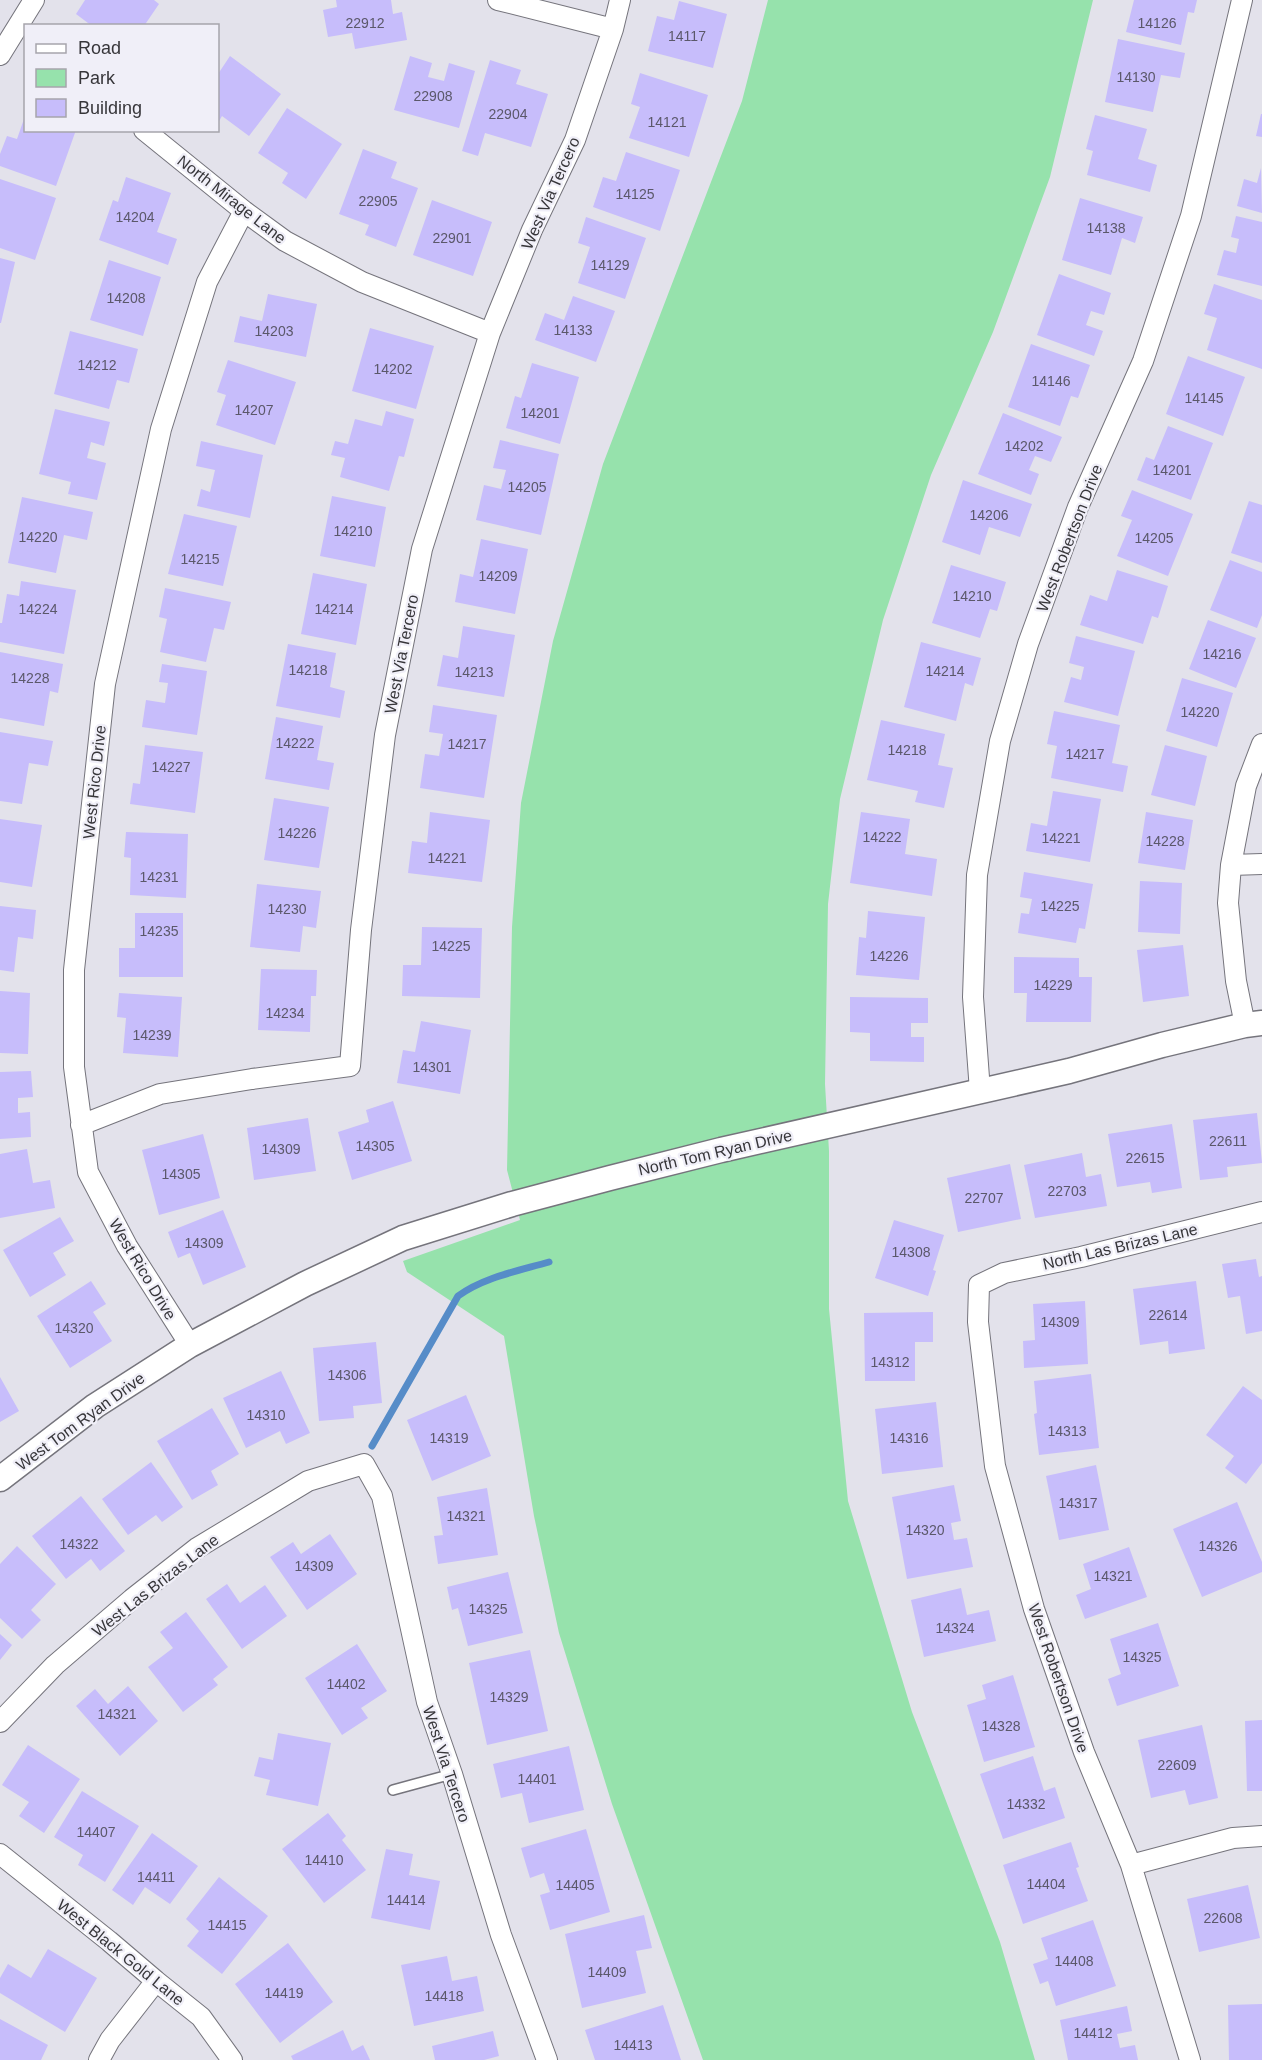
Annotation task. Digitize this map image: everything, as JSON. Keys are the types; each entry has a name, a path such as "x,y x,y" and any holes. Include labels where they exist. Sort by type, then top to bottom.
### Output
{"street":[{"path":"24,24 34,0"},
{"path":"498,0 613,29"},
{"name":"West Via Tercero","path":"81,1125 160,1094 350,1066 361,930 385,735 422,549 490,333 532,230 575,140 613,29 620,0"},
{"name":"West Robertson Drive","path":"980,1091 973,997 977,875 1000,741 1028,644 1078,507 1143,361 1187,227 1242,0"},
{"path":"0,55 20,35"},
{"name":"North Mirage Lane","path":"146,132 285,242 362,282 490,333"},
{"name":"West Rico Drive","path":"190,1345 127,1246 88,1172 74,1067 74,970 105,684 161,429 207,282 244,211"},
{"path":"1254,1024 1236,981 1228,903 1231,865 1246,786 1262,744"},
{"path":"1231,865 1262,864"},
{"name":"North Tom Ryan Drive","path":"190,1345 305,1284 413,1235 512,1204 732,1147 1069,1071 1162,1045 1254,1024"},
{"name":"North Las Brizas Lane","path":"979,1285 1004,1273 1081,1257 1262,1212"},
{"name":"West Robertson Drive","path":"979,1285 978,1322 995,1466 1034,1609 1084,1752 1131,1865 1190,2060"},
{"name":"West Tom Ryan Drive","path":"0,1479 95,1406 190,1345"},
{"name":"West Via Tercero","path":"364,1464 382,1496 427,1702 452,1774 501,1935 547,2060"},
{"name":"West Las Brizas Lane","path":"0,1722 55,1665 132,1599 197,1548 308,1480 364,1464"},
{"path":"1131,1865 1233,1838 1262,1836"},
{"name":"West Black Gold Lane","path":"0,1854 201,2017 232,2060"},
{"path":"99,2060 110,2040 156,1982"}],"lane":[{"path":"393,1790 452,1774"}],"green space":[{"path":"768,0 1093,0 1050,177 993,332 931,475 883,620 840,799 828,904 825,1084 829,1151 829,1309 848,1501 912,1712 1000,1942 1035,2060 703,2060 612,1804 559,1633 534,1516 504,1336 407,1272 403,1261 520,1220 507,1170 512,927 521,803 553,641 603,464 742,101"}],"building":[{"path":"85,0 154,0 159,4 145,24 89,24 76,14"},
{"path":"336,0 391,0 393,14 402,12 407,40 355,49 352,33 328,37 323,10 337,7"},
{"path":"1134,0 1197,0 1194,13 1188,12 1181,45 1126,32"},
{"path":"679,1 727,14 713,68 648,51 657,16 674,20"},
{"path":"1118,39 1185,53 1180,78 1161,75 1153,112 1105,102"},
{"path":"230,56 281,94 249,136 222,116 219,121 219,72"},
{"path":"410,56 432,63 428,77 444,81 449,63 475,71 459,128 394,110"},
{"path":"490,60 521,70 516,84 548,94 531,147 485,133 478,156 462,151"},
{"path":"640,73 708,95 689,157 629,138 640,107 631,104"},
{"path":"287,108 342,144 306,199 282,183 288,173 258,153"},
{"path":"1262,114 1262,137 1256,136"},
{"path":"1095,115 1147,129 1138,159 1157,165 1150,192 1087,175 1093,151 1086,149"},
{"path":"24,119 24,132 75,132 56,186 0,166 0,154 7,136 17,139"},
{"path":"363,149 397,162 391,178 418,188 396,247 365,235 369,225 339,214"},
{"path":"626,152 680,170 660,231 593,207 603,177 616,181"},
{"path":"1261,168 1262,213 1237,206 1244,179 1257,183"},
{"path":"126,177 171,193 157,232 177,239 168,265 99,240 113,200 118,202"},
{"path":"0,179 56,198 35,260 0,248"},
{"path":"1080,198 1143,217 1135,243 1122,238 1111,275 1062,260"},
{"path":"432,200 492,222 473,276 413,255"},
{"path":"1236,216 1262,222 1262,286 1217,275 1224,250 1236,253 1239,239 1231,237"},
{"path":"586,217 646,238 625,299 578,283 590,247 578,243"},
{"path":"0,258 15,262 1,323 0,323"},
{"path":"109,260 161,277 143,336 90,320"},
{"path":"1059,274 1111,293 1104,315 1091,311 1086,325 1103,331 1094,356 1037,335"},
{"path":"1214,284 1262,300 1262,369 1207,350 1217,318 1204,314"},
{"path":"268,294 317,304 306,357 234,342 240,316 262,321"},
{"path":"573,296 615,311 596,362 535,340 545,313 564,320"},
{"path":"370,328 434,346 416,409 352,391"},
{"path":"70,331 138,349 129,383 117,380 109,409 54,394"},
{"path":"1031,344 1090,365 1078,398 1071,396 1060,426 1008,407"},
{"path":"1188,356 1245,377 1223,436 1166,414"},
{"path":"228,360 296,382 275,445 216,425 226,395 217,392"},
{"path":"532,363 579,377 560,444 506,428 515,396 521,398"},
{"path":"55,409 110,422 104,446 91,442 87,458 106,463 97,500 68,494 71,482 39,474"},
{"path":"386,411 414,419 404,457 399,456 389,491 340,477 345,458 331,455 335,441 348,444 355,419 382,426"},
{"path":"1003,413 1062,437 1051,462 1035,456 1029,470 1039,474 1031,495 978,474"},
{"path":"1168,426 1213,443 1191,500 1137,480 1146,457 1154,460"},
{"path":"500,440 559,454 541,535 476,520 484,485 501,489 506,470 493,468"},
{"path":"201,441 263,455 250,518 197,506 201,489 210,492 215,470 196,466"},
{"path":"963,480 1032,504 1020,537 989,527 980,555 942,542"},
{"path":"1132,490 1193,514 1168,576 1117,556 1132,520 1121,516"},
{"path":"332,496 386,507 375,567 320,556"},
{"path":"22,497 93,512 87,540 64,535 56,573 8,563"},
{"path":"1249,501 1262,505 1262,563 1231,553"},
{"path":"184,514 237,526 223,586 168,574"},
{"path":"481,539 528,549 515,614 455,602 460,574 473,577"},
{"path":"1230,560 1262,572 1262,615 1257,628 1210,610"},
{"path":"951,565 1006,582 997,611 990,609 980,638 932,623"},
{"path":"1117,570 1168,586 1158,618 1152,616 1143,644 1080,625 1090,595 1107,601"},
{"path":"313,573 367,584 356,645 301,634"},
{"path":"21,581 76,590 64,654 0,642 0,623 2,623 7,594 19,596"},
{"path":"165,588 231,602 224,630 214,628 206,662 160,652 167,619 159,617"},
{"path":"1208,620 1256,638 1236,688 1189,669"},
{"path":"463,626 515,635 504,697 437,686 443,655 458,658"},
{"path":"1076,636 1135,651 1118,716 1064,702 1071,677 1081,680 1084,667 1069,663"},
{"path":"921,642 981,658 973,686 965,683 956,721 904,707"},
{"path":"288,644 336,653 330,687 345,691 340,718 276,706"},
{"path":"0,652 63,664 58,693 50,691 44,726 0,718"},
{"path":"162,664 207,671 197,735 142,727 146,700 165,703 168,683 159,682"},
{"path":"1182,678 1233,693 1217,747 1166,731"},
{"path":"433,705 497,715 484,798 420,788 425,754 439,756 443,734 429,732"},
{"path":"1054,711 1120,725 1112,763 1128,766 1123,792 1051,778 1057,746 1047,744"},
{"path":"276,717 323,726 317,760 334,763 329,790 265,779"},
{"path":"881,720 945,734 938,765 953,768 944,808 915,802 918,791 867,780"},
{"path":"0,732 53,741 48,766 29,763 22,804 0,801"},
{"path":"145,745 203,752 195,813 130,804 133,783 140,784"},
{"path":"1165,745 1207,756 1195,806 1151,795"},
{"path":"1053,791 1101,799 1090,862 1026,851 1031,823 1047,826"},
{"path":"274,798 329,807 319,868 264,860"},
{"path":"430,812 490,820 482,882 408,873 412,841 427,843"},
{"path":"861,812 910,819 905,854 937,859 932,896 850,883"},
{"path":"1146,812 1193,820 1185,870 1138,863"},
{"path":"0,819 42,825 32,887 0,882"},
{"path":"126,832 188,834 186,898 130,895 131,858 124,857"},
{"path":"1024,872 1093,884 1085,929 1079,928 1076,943 1018,933 1021,913 1029,914 1032,899 1020,897"},
{"path":"1140,881 1182,883 1180,934 1138,932"},
{"path":"257,884 321,891 316,928 303,926 300,952 250,947"},
{"path":"0,906 36,910 33,939 18,937 14,972 0,970"},
{"path":"868,911 925,917 919,980 856,975 859,937 866,938"},
{"path":"135,913 183,913 183,977 119,977 119,948 135,948"},
{"path":"422,927 482,928 480,998 402,996 403,965 421,965"},
{"path":"1183,945 1189,996 1143,1002 1137,950"},
{"path":"1014,957 1079,958 1079,977 1092,977 1091,1022 1026,1022 1027,993 1014,993"},
{"path":"261,969 317,970 316,996 311,996 310,1032 258,1030"},
{"path":"0,991 30,993 28,1054 0,1053"},
{"path":"119,993 182,997 178,1057 123,1053 126,1018 117,1017"},
{"path":"850,997 928,998 928,1023 911,1023 911,1037 924,1037 924,1062 870,1061 870,1033 850,1032"},
{"path":"421,1021 471,1030 460,1094 397,1083 403,1050 415,1052"},
{"path":"31,1071 33,1097 18,1098 18,1113 30,1112 31,1137 0,1139 0,1072"},
{"path":"393,1101 412,1161 352,1180 338,1132 369,1122 366,1110"},
{"path":"1257,1113 1262,1163 1227,1167 1228,1177 1200,1180 1193,1120"},
{"path":"308,1118 316,1171 254,1180 247,1128"},
{"path":"1172,1124 1182,1188 1152,1193 1150,1182 1117,1187 1108,1134"},
{"path":"203,1134 220,1198 159,1215 142,1150"},
{"path":"27,1149 33,1183 50,1180 55,1208 0,1218 0,1154"},
{"path":"1082,1153 1086,1177 1101,1174 1107,1206 1035,1218 1024,1165"},
{"path":"1010,1164 1021,1219 958,1232 947,1178"},
{"path":"223,1210 246,1267 203,1285 190,1253 178,1258 168,1232"},
{"path":"60,1217 74,1241 53,1253 66,1275 30,1297 3,1250"},
{"path":"894,1220 944,1235 928,1296 875,1278"},
{"path":"1256,1259 1259,1277 1262,1276 1262,1331 1246,1334 1240,1296 1228,1298 1222,1264"},
{"path":"91,1281 106,1304 93,1312 112,1341 70,1368 37,1316"},
{"path":"1196,1281 1205,1349 1169,1354 1168,1341 1140,1345 1133,1289"},
{"path":"1085,1301 1088,1364 1024,1368 1023,1341 1035,1340 1033,1304"},
{"path":"933,1312 933,1342 915,1342 915,1381 865,1381 864,1313"},
{"path":"376,1342 382,1403 353,1406 354,1418 319,1421 313,1348"},
{"path":"281,1371 310,1433 286,1444 280,1431 246,1448 223,1398"},
{"path":"1091,1374 1099,1448 1039,1455 1034,1414 1037,1413 1034,1381"},
{"path":"0,1377 19,1411 0,1422"},
{"path":"1243,1386 1262,1400 1262,1463 1246,1484 1225,1468 1234,1456 1206,1435"},
{"path":"466,1395 491,1456 432,1481 407,1420"},
{"path":"936,1402 943,1467 882,1474 875,1409"},
{"path":"212,1408 239,1454 211,1471 218,1485 192,1500 157,1441"},
{"path":"151,1462 183,1507 162,1522 156,1515 128,1535 102,1499"},
{"path":"1096,1465 1109,1530 1059,1540 1046,1476"},
{"path":"954,1485 961,1521 951,1523 954,1540 967,1538 973,1567 907,1579 892,1497"},
{"path":"487,1488 498,1555 438,1564 434,1536 443,1535 437,1497"},
{"path":"81,1496 125,1551 100,1571 91,1559 66,1579 32,1536"},
{"path":"1237,1502 1262,1562 1262,1572 1202,1597 1173,1529"},
{"path":"330,1534 357,1574 307,1610 270,1557 293,1542 301,1554"},
{"path":"17,1546 56,1584 31,1610 41,1620 22,1639 0,1618 0,1564"},
{"path":"1129,1547 1147,1597 1085,1619 1076,1595 1091,1589 1083,1564"},
{"path":"508,1572 523,1633 468,1646 458,1608 452,1610 447,1587"},
{"path":"227,1584 240,1603 265,1585 287,1616 242,1649 206,1599"},
{"path":"961,1588 967,1615 989,1610 996,1641 924,1657 911,1600"},
{"path":"186,1612 228,1667 213,1679 218,1685 183,1712 148,1667 173,1648 160,1632"},
{"path":"1158,1623 1179,1686 1117,1706 1108,1679 1121,1674 1110,1639"},
{"path":"0,1634 12,1645 0,1660"},
{"path":"357,1644 387,1691 361,1708 368,1718 342,1735 305,1678"},
{"path":"530,1650 548,1731 487,1745 469,1663"},
{"path":"1013,1675 1035,1747 984,1762 967,1705 986,1699 982,1685"},
{"path":"128,1686 158,1721 120,1756 76,1706 95,1689 108,1704"},
{"path":"1262,1720 1262,1791 1247,1791 1245,1721"},
{"path":"1202,1725 1218,1798 1189,1805 1185,1790 1151,1798 1138,1740"},
{"path":"278,1733 331,1743 318,1806 266,1795 270,1780 254,1776 259,1757 273,1760"},
{"path":"28,1745 80,1779 44,1833 19,1816 29,1802 2,1785"},
{"path":"569,1746 584,1810 529,1823 522,1793 501,1798 493,1764"},
{"path":"1033,1756 1044,1791 1055,1787 1065,1818 1003,1839 980,1774"},
{"path":"82,1791 139,1826 105,1882 78,1865 83,1855 54,1837"},
{"path":"328,1813 346,1836 342,1840 366,1870 324,1903 282,1849"},
{"path":"586,1829 610,1912 550,1930 540,1895 550,1892 544,1873 530,1878 521,1848"},
{"path":"152,1833 198,1866 170,1904 145,1887 133,1905 112,1890"},
{"path":"1071,1842 1079,1867 1076,1868 1088,1901 1023,1924 1003,1865"},
{"path":"386,1849 413,1854 409,1875 440,1881 430,1930 371,1918"},
{"path":"219,1877 268,1916 222,1974 187,1946 199,1931 186,1919"},
{"path":"1248,1885 1260,1938 1199,1952 1187,1899"},
{"path":"644,1915 652,1948 636,1951 646,1993 582,2008 565,1934"},
{"path":"1093,1920 1116,1986 1056,2006 1048,1981 1040,1984 1033,1964 1048,1959 1041,1938"},
{"path":"288,1943 333,2002 280,2043 235,1984"},
{"path":"48,1949 97,1978 65,2032 0,1993 0,1978 8,1964 31,1978"},
{"path":"447,1956 452,1981 477,1976 484,2011 414,2026 401,1965"},
{"path":"1262,2004 1262,2060 1229,2060 1228,2005"},
{"path":"663,2005 681,2060 595,2060 585,2030"},
{"path":"1127,2006 1132,2031 1117,2034 1120,2048 1135,2045 1138,2060 1068,2060 1060,2020"},
{"path":"0,2019 48,2045 41,2060 0,2060"},
{"path":"343,2030 352,2051 363,2045 370,2060 293,2060 291,2056"},
{"path":"493,2031 499,2056 484,2060 435,2060 432,2046"}],"waterway":[{"path":"372,1446 458,1296 490,1279 549,1262"}]}
